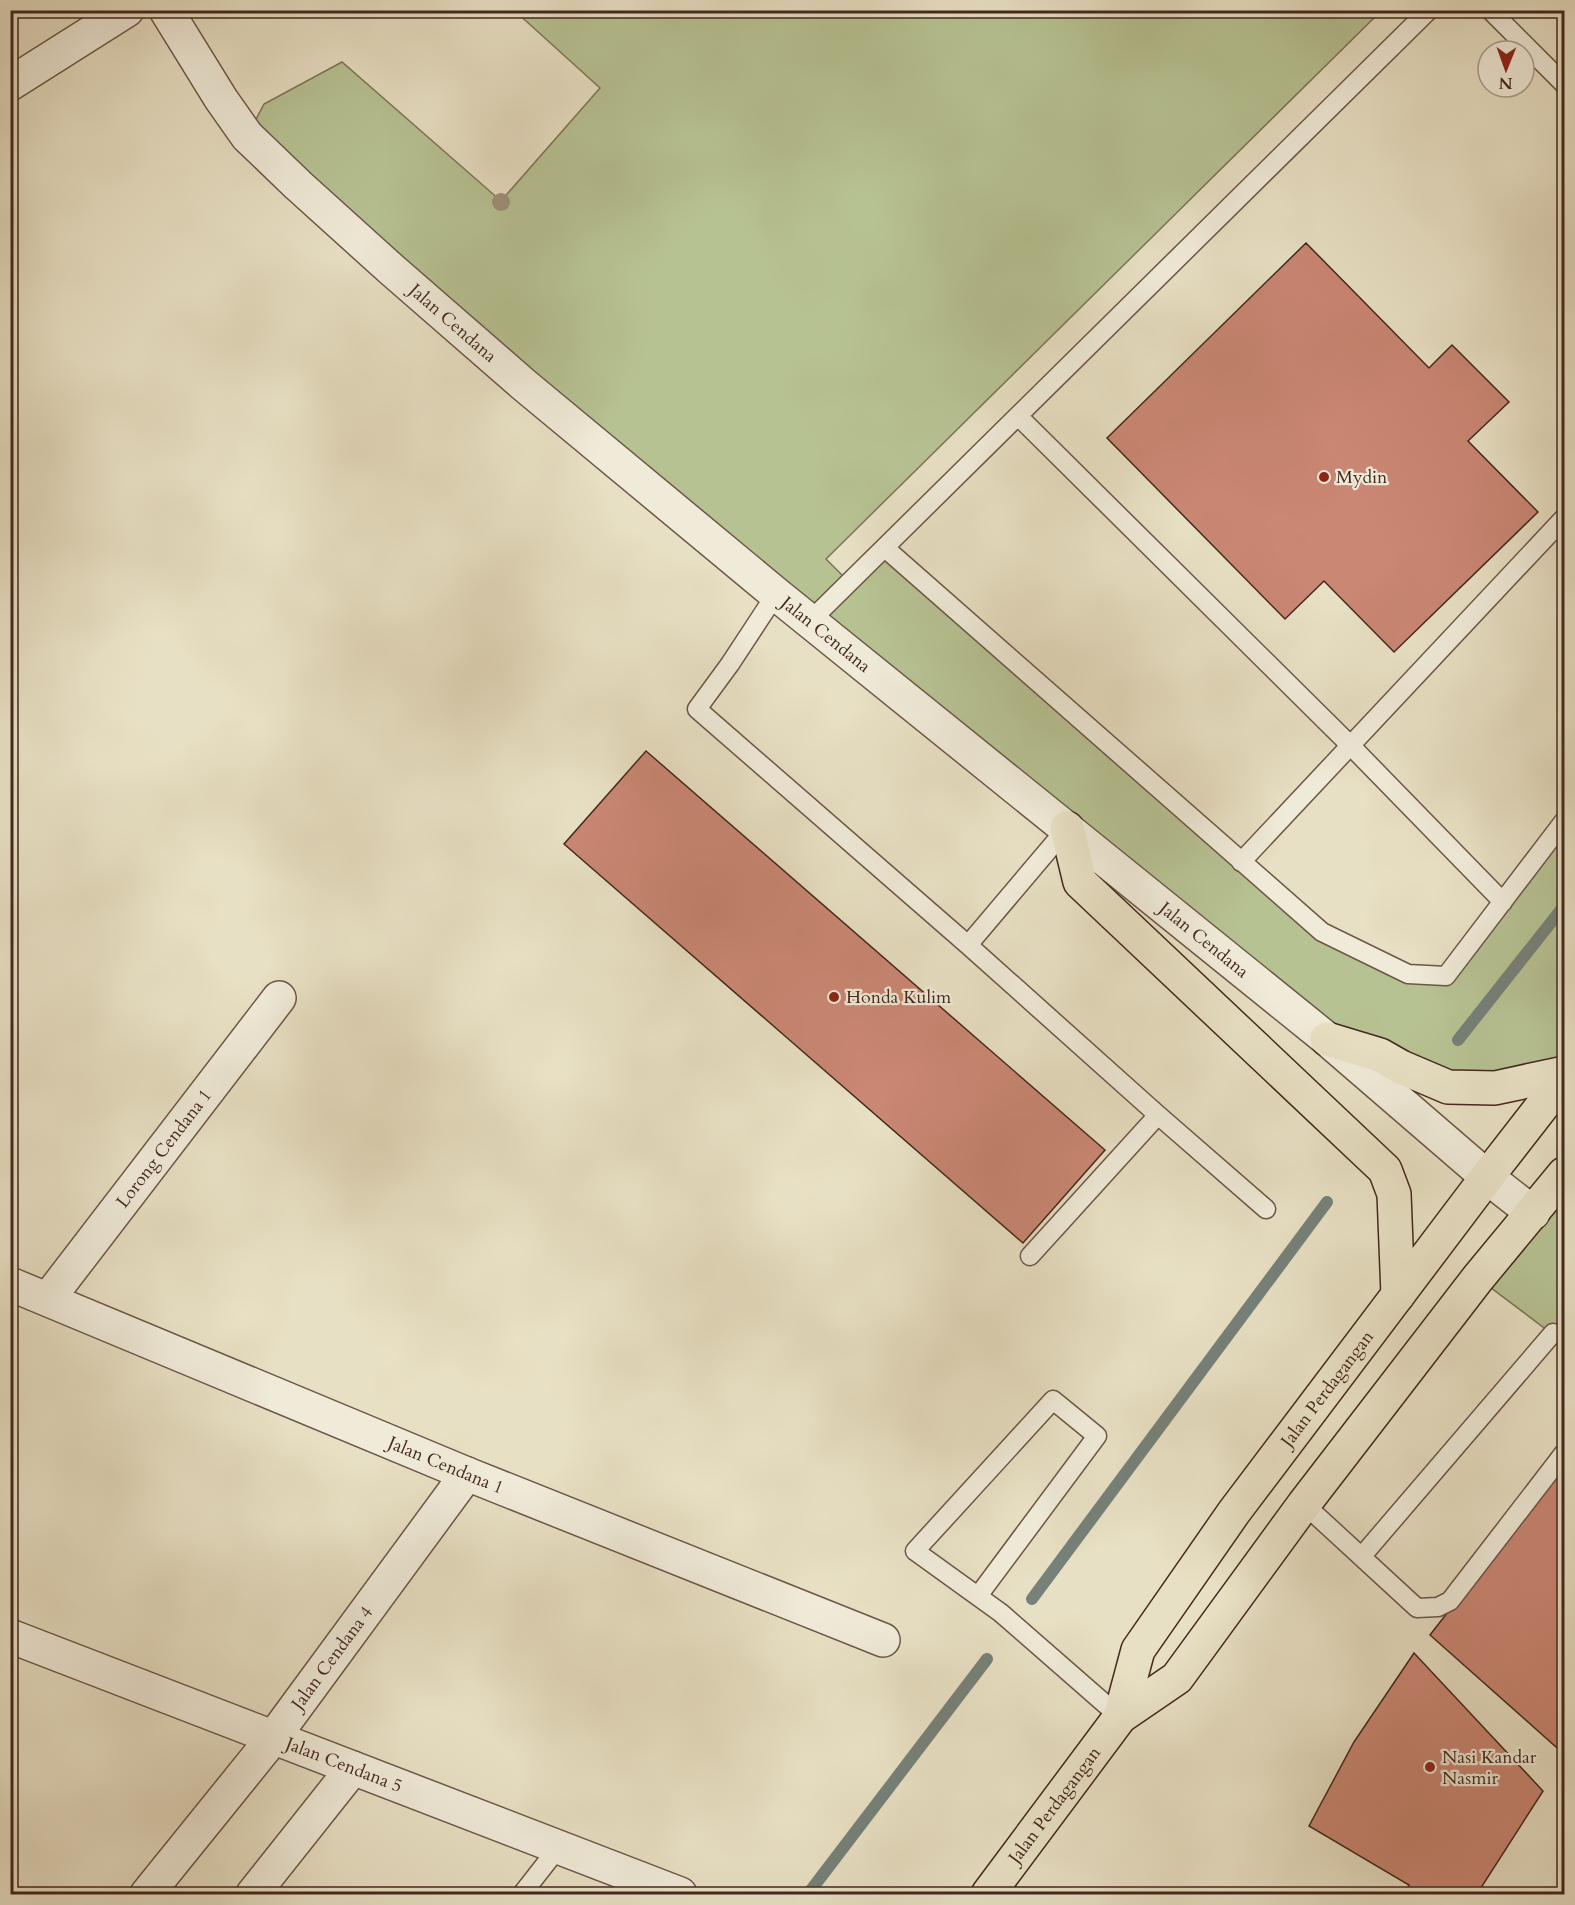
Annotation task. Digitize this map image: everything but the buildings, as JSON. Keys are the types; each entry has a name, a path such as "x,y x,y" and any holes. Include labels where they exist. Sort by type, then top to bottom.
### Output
{"main road":[{"path":"1066,828 1080,882 1385,1170 1394,1194 1398,1295"},
{"path":"1327,1040 1380,1055 1401,1067 1448,1087 1495,1088 1564,1076"},
{"name":"Jalan Perdagangan","path":"1120,1716 1138,1650 1234,1512 1564,1076"},
{"name":"Jalan Perdagangan","path":"988,1894 1120,1716 1177,1678 1304,1504 1478,1278 1564,1174"}],"street":[{"path":"10,84 127,10"},
{"name":"Jalan Cendana","path":"166,10 221,99 248,136 298,185 524,384 809,622 1327,1040 1486,1177 1533,1213"},
{"name":"Lorong Cendana 1","path":"48,1299 279,998"},
{"name":"Jalan Cendana 1","path":"10,1284 466,1474 883,1640"},
{"name":"Jalan Cendana 4","path":"147,1894 273,1738 466,1474"},
{"name":"Jalan Cendana 5","path":"10,1636 680,1894"},
{"path":"253,1894 353,1768"}],"lane":[{"path":"809,622 1429,10"},
{"path":"1490,10 1564,84"},
{"path":"1018,416 1350,745 1503,902"},
{"path":"1241,862 1564,518"},
{"path":"885,548 1322,932 1408,974 1446,976 1564,820"},
{"path":"776,594 697,709 1266,1209"},
{"path":"968,945 1066,828"},
{"path":"1030,1256 1158,1115"},
{"path":"1362,1556 1553,1333"},
{"path":"978,1596 1097,1436 1053,1400 915,1551 1001,1613 1120,1716"},
{"path":"1304,1504 1417,1608 1438,1607 1450,1601 1564,1453"},
{"path":"522,1894 558,1848"}],"green space":[{"path":"515,11 1381,11 826,559 849,582 885,548 1322,932 1408,974 1446,976 1564,821 1564,1073 1495,1088 1327,1039 247,136 264,104 342,62 501,201 600,88"},
{"path":"1564,1174 1564,1343 1478,1278"}],"waterway":[{"path":"1458,1040 1564,906"},
{"path":"1032,1599 1327,1202"},
{"path":"808,1894 987,1659"}],"place":[{"name":"Mydin","path":"1324,477"},
{"name":"Honda Kulim","path":"834,997"},
{"name":"Nasi Kandar Nasmir","path":"1430,1767"}]}
